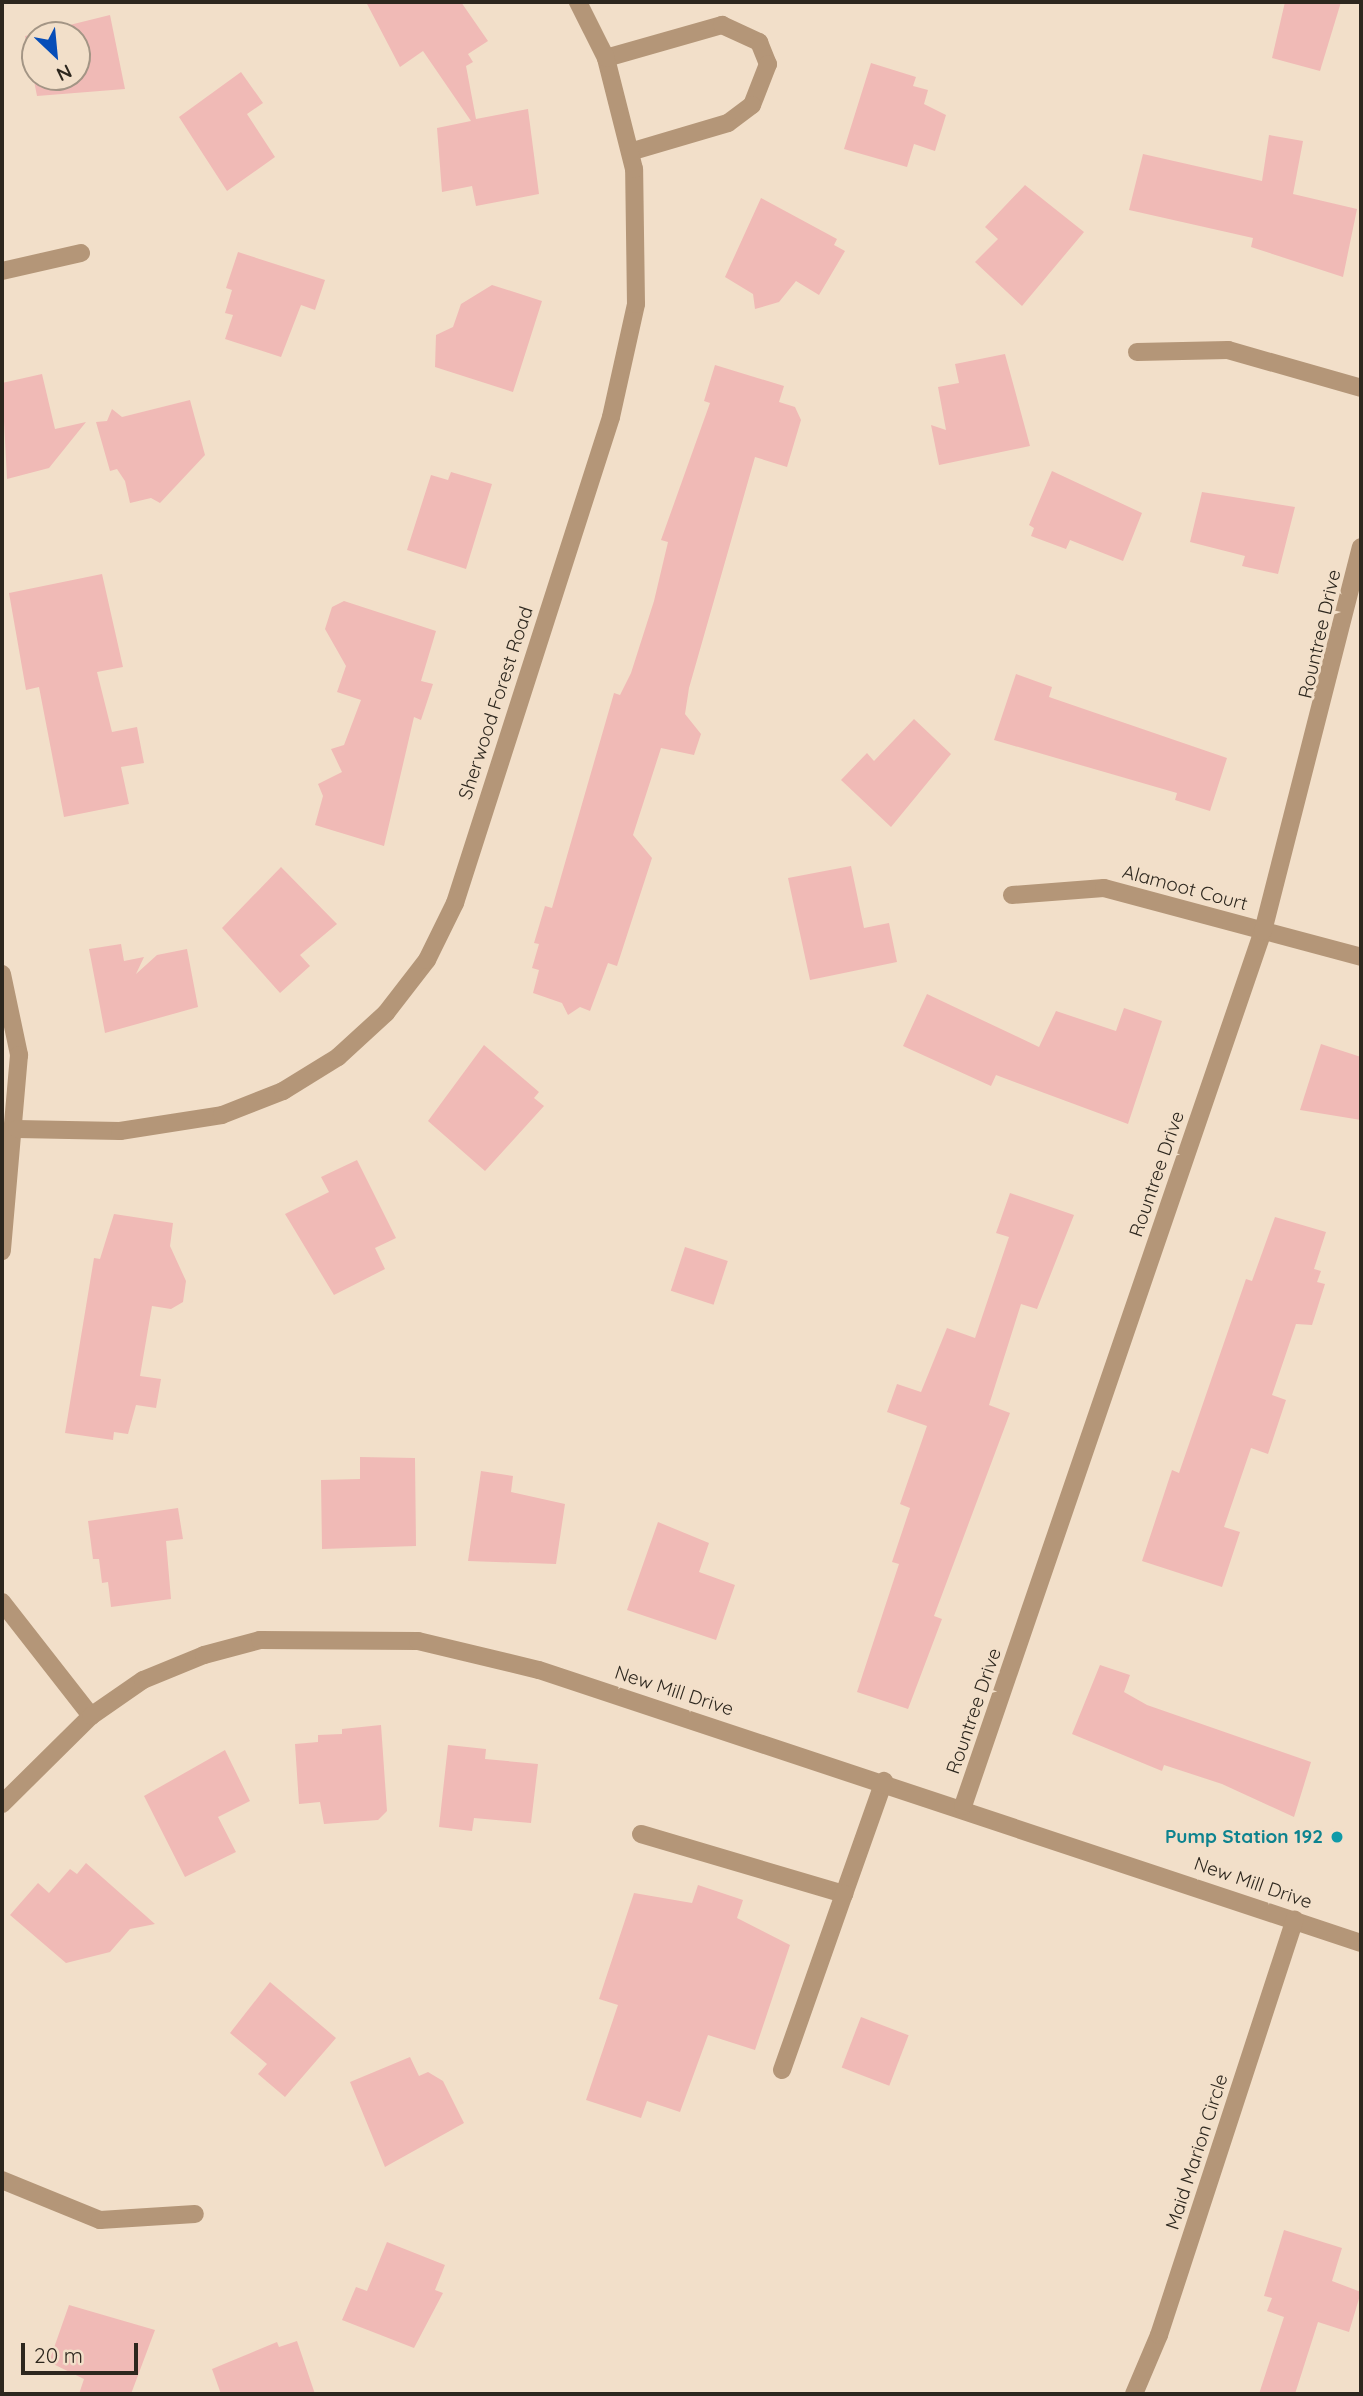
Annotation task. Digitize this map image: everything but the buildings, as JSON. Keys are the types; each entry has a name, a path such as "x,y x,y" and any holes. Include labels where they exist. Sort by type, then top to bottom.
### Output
{"street":[{"name":"Sherwood Forest Road","path":"18,1129 120,1131 222,1115 283,1091 348,1048 386,1013 427,960 455,903 611,417 636,304 640,243 630,152 606,58 578,2"},
{"path":"606,58 722,26 759,42 768,64 752,105 728,123 630,152"},
{"path":"2,271 81,253"},
{"path":"1137,352 1228,351 1361,387"},
{"name":"Rountree Drive","path":"963,1807 1263,931 1361,547"},
{"name":"Alamoot Court","path":"1012,895 1104,888 1361,957"},
{"path":"2,974 19,1055 18,1129 2,1251"},
{"path":"2,1602 91,1716"},
{"name":"New Mill Drive","path":"2,1804 91,1716 143,1680 260,1640 418,1641 539,1670 963,1807 1361,1943"},
{"path":"782,2070 884,1781"},
{"path":"641,1834 844,1894"},
{"name":"Maid Marion Circle","path":"1133,2394 1159,2335 1295,1920"},
{"path":"2,2180 100,2220 195,2214"}],"place":[{"name":"Pump Station 192","path":"1337,1837"}]}
